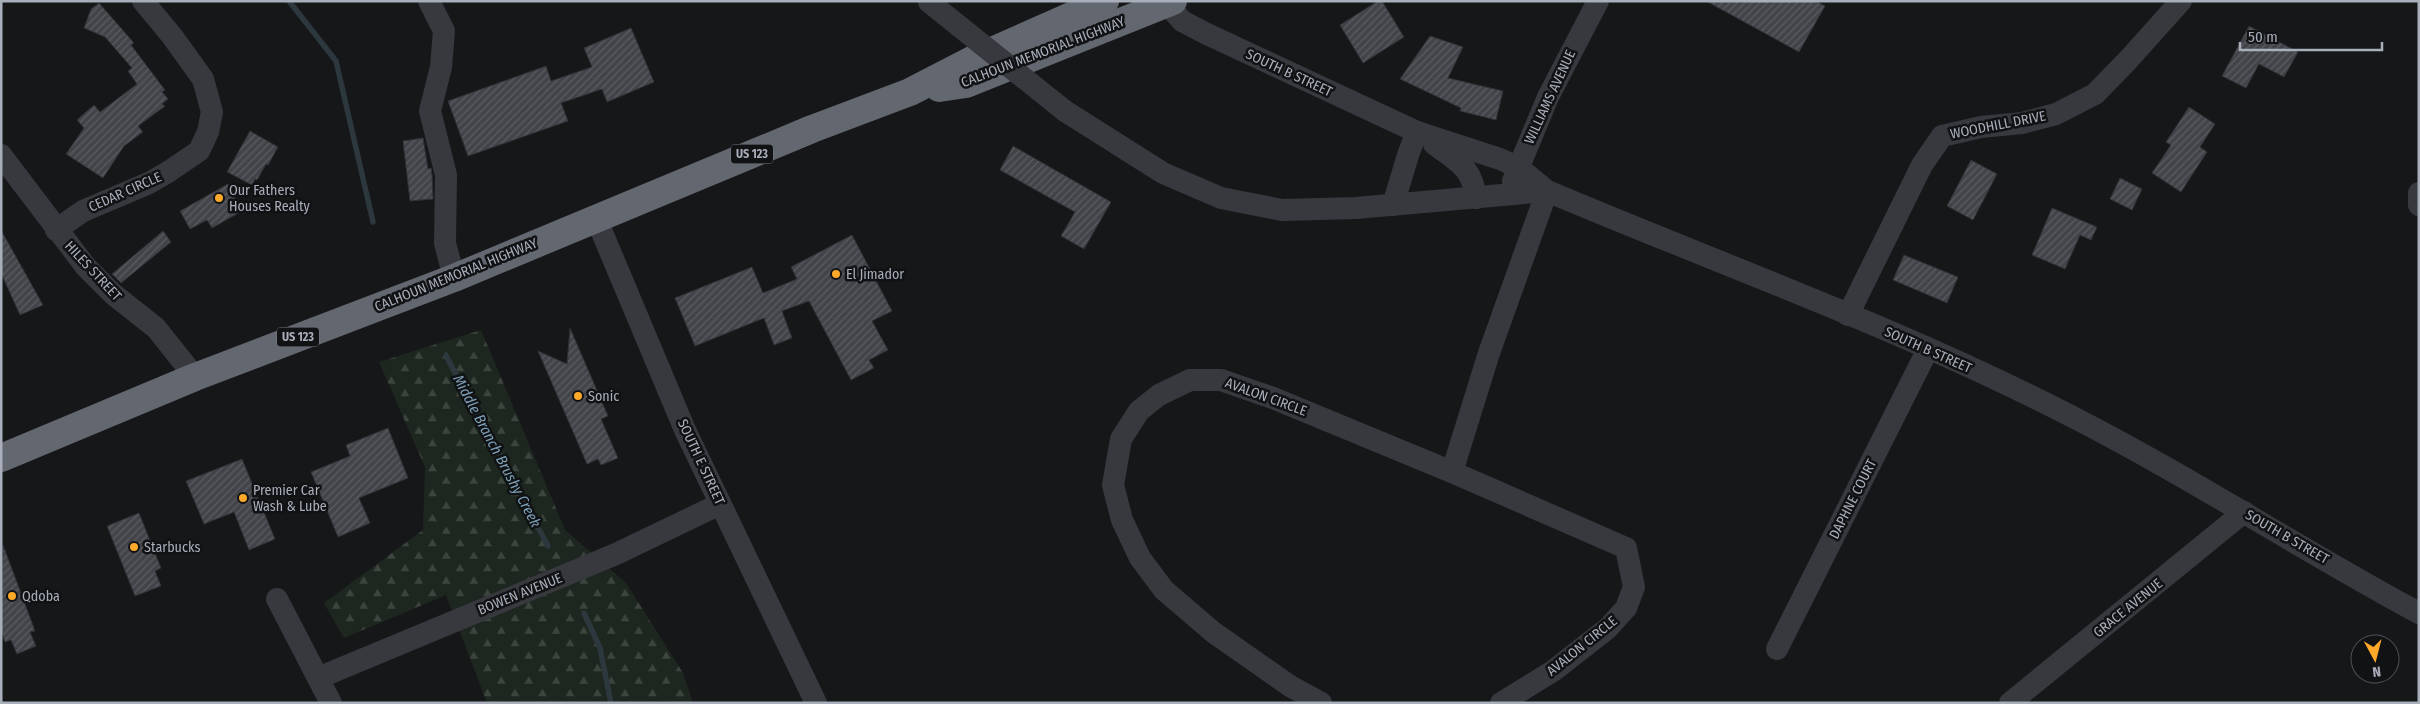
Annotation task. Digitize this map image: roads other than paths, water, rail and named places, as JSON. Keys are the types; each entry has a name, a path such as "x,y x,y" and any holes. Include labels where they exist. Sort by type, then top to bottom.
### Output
{"highway":[{"name":"CALHOUN MEMORIAL HIGHWAY","path":"1,458 195,378 454,278 812,129 910,92 976,58 1105,1"},
{"name":"CALHOUN MEMORIAL HIGHWAY","path":"910,92 966,84 1170,2"}],"street":[{"name":"CEDAR CIRCLE","path":"56,230 83,211 148,183 168,172 200,151 208,132 212,112 203,79 172,36 143,1"},
{"path":"429,1 444,31 441,67 430,111 446,175 445,243 454,278"},
{"path":"929,1 1065,111 1163,173 1221,198 1282,210 1394,205 1547,191 1489,354 1452,472"},
{"name":"WILLIAMS AVENUE","path":"1507,196 1548,97 1598,1"},
{"name":"WOODHILL DRIVE","path":"1848,314 1922,165 1942,136 1981,127 2022,123 2056,114 2095,94 2130,59 2181,1"},
{"name":"SOUTH B STREET","path":"1170,2 1182,21 1417,132 1518,167 1547,191 1848,314 2067,414 2244,512 2419,613"},
{"path":"1394,205 1409,152 1417,132"},
{"name":"SOUTH B STREET","path":"1417,132 1462,164 1474,179 1476,198"},
{"name":"HILES STREET","path":"1,155 56,230 86,267 113,294 156,328 195,378"},
{"path":"2419,193 2419,205"},
{"name":"SOUTH E STREET","path":"596,218 685,430 816,703"},
{"name":"DAPHNE COURT","path":"1777,649 1928,349"},
{"name":"AVALON CIRCLE","path":"1321,703 1290,686 1213,632 1164,590 1140,558 1122,520 1113,485 1121,439 1139,411 1159,395 1190,380 1220,380 1273,398 1452,472 1626,548 1634,587 1626,608 1608,628 1553,671 1501,703"},
{"name":"BOWEN AVENUE","path":"318,678 616,554 720,504"},
{"name":"GRACE AVENUE","path":"2010,703 2244,512"},
{"path":"277,599 331,703"}],"waterway":[{"name":"Middle Branch Brushy Creek","path":"289,1 336,61 373,222"},
{"name":"Middle Branch Brushy Creek","path":"446,356 548,546"},
{"name":"Middle Branch Brushy Creek","path":"584,613 600,648 611,703"}],"place":[{"name":"Our Fathers Houses Realty","path":"219,198"},
{"name":"El Jimador","path":"836,274"},
{"name":"Sonic","path":"578,396"},
{"name":"Premier Car Wash & Lube","path":"243,498"},
{"name":"Starbucks","path":"134,547"},
{"name":"Qdoba","path":"12,596"}]}
